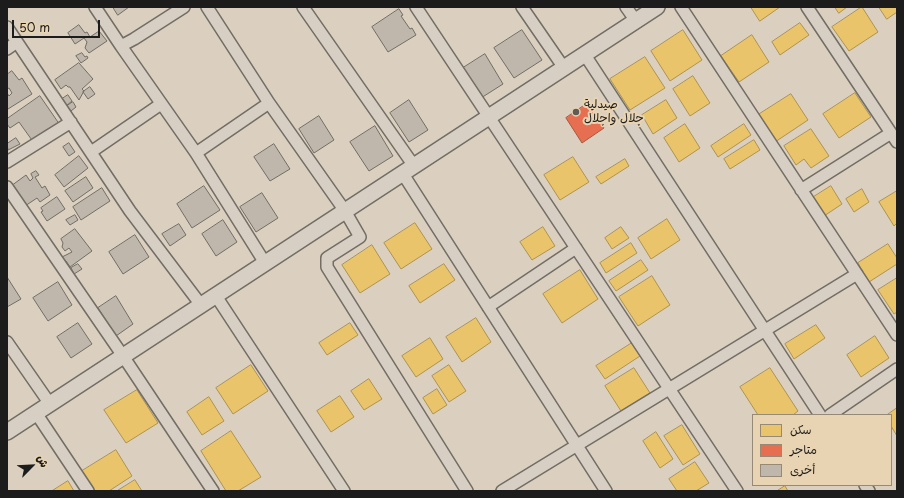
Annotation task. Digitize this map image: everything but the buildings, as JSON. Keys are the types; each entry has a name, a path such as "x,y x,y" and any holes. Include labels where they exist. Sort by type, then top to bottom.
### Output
{"street":[{"path":"95,7 196,152 265,263"},
{"path":"121,46 184,7"},
{"path":"207,7 269,103 345,211 360,237 327,258 327,267 467,491"},
{"path":"303,7 408,170 488,307 606,491"},
{"path":"416,7 490,116 737,491"},
{"path":"522,7 564,68"},
{"path":"626,7 636,21"},
{"path":"7,432 657,7"},
{"path":"681,7 897,335"},
{"path":"801,190 894,138 808,7"},
{"path":"7,27 130,211 201,305"},
{"path":"7,49 17,42"},
{"path":"585,54 819,414"},
{"path":"196,152 269,103"},
{"path":"91,152 162,104"},
{"path":"7,162 71,122"},
{"path":"7,187 123,356 213,491"},
{"path":"488,307 576,248"},
{"path":"502,491 857,274"},
{"path":"216,296 344,491"},
{"path":"7,342 50,404"},
{"path":"831,414 897,369"},
{"path":"36,413 88,491"}],"place":[{"name":"صيدلية جلال واجلال","path":"576,112"}]}
